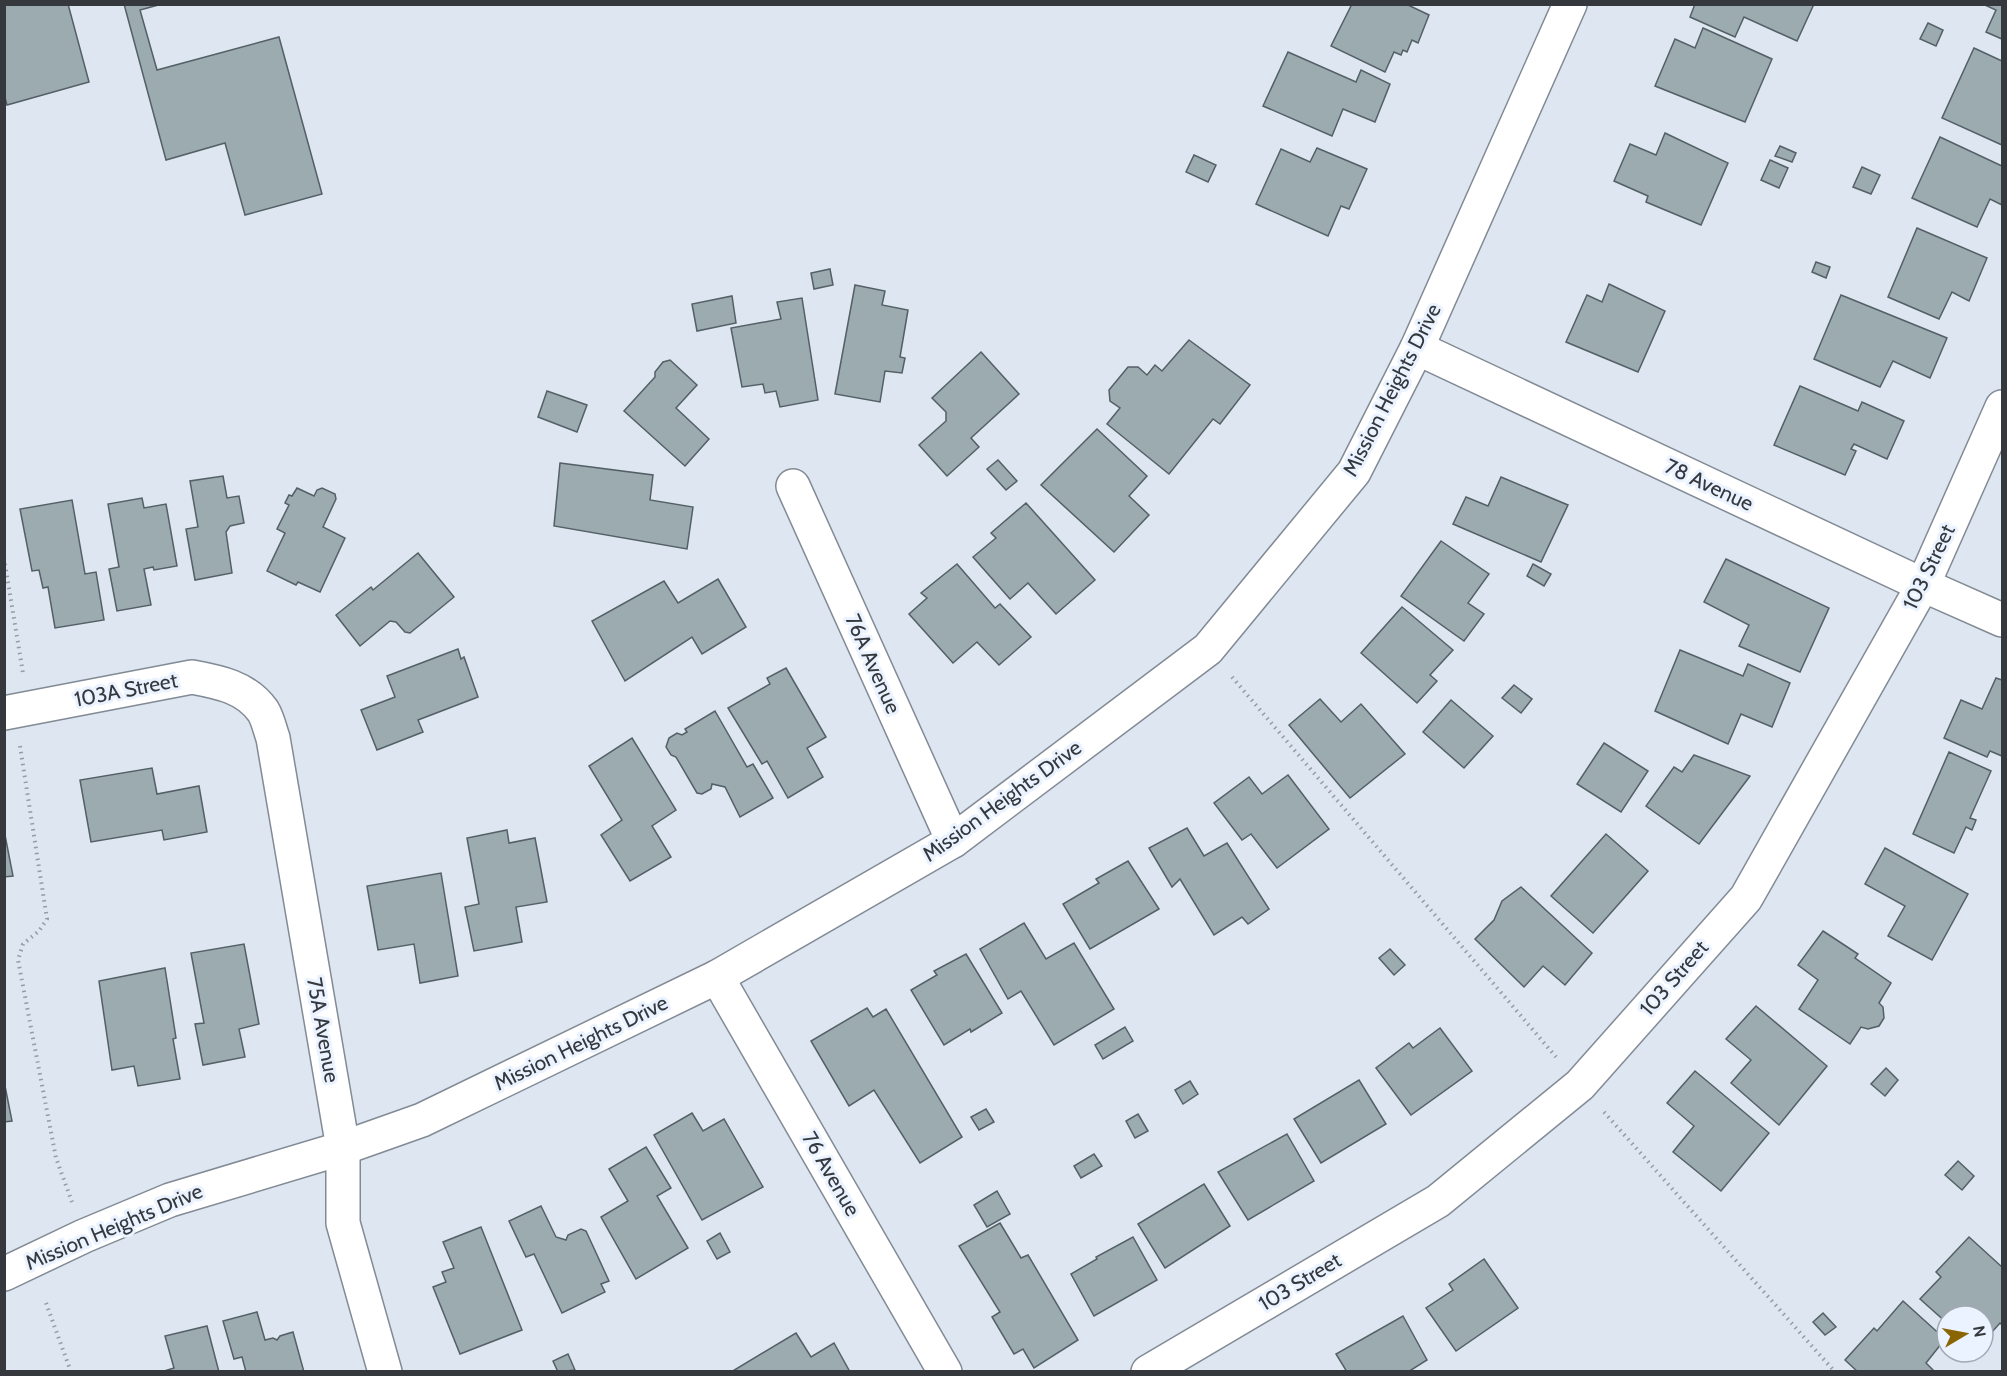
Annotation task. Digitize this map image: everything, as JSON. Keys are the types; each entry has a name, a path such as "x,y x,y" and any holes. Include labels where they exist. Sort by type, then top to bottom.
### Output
{"street":[{"name":"Mission Heights Drive","path":"4,1274 84,1236 170,1200 343,1148 422,1120 717,977 953,841 1208,649 1354,472 1417,348 1570,4"},
{"name":"78 Avenue","path":"1417,348 2002,620"},
{"name":"103 Street","path":"1148,1371 1437,1201 1580,1085 1746,898 1923,585 2002,407"},
{"name":"76A Avenue","path":"793,486 953,841"},
{"name":"103A Street","path":"12,712 192,677 220,682 246,693"},
{"name":"75A Avenue","path":"246,693 263,712 273,738 343,1148 343,1223 385,1371"},
{"name":"76 Avenue","path":"717,977 945,1371"}],"path":[{"path":"4,558 24,676 12,712 47,919 39,931 23,944 18,960 56,1158 84,1236"},
{"path":"1208,649 1580,1085 1835,1371"},
{"path":"46,1303 71,1371"}],"building":[{"path":"4,4 68,4 89,82 7,105 4,94"},
{"path":"124,4 162,4 140,10 157,70 279,37 322,194 245,215 225,143 166,160"},
{"path":"1352,4 1406,4 1429,15 1418,43 1412,40 1407,52 1403,50 1401,55 1394,52 1385,72 1331,46"},
{"path":"1695,4 1814,4 1797,41 1744,17 1735,37 1690,17"},
{"path":"2002,4 2002,39 1986,32 1996,10 1985,5"},
{"path":"1928,23 1943,30 1936,46 1920,39"},
{"path":"1703,28 1772,59 1745,122 1655,86 1675,39 1695,48"},
{"path":"1974,48 2002,61 2002,145 1942,118"},
{"path":"1288,52 1356,82 1361,70 1390,84 1375,122 1343,109 1332,136 1263,106"},
{"path":"1665,133 1728,163 1701,225 1646,202 1648,196 1614,181 1630,144 1656,155"},
{"path":"1940,137 2002,166 2002,205 1990,199 1977,227 1912,198"},
{"path":"1780,146 1796,153 1792,162 1775,156"},
{"path":"1317,148 1367,169 1349,209 1341,206 1328,236 1256,204 1281,149 1310,162"},
{"path":"1194,155 1216,165 1208,182 1186,172"},
{"path":"1770,160 1788,168 1779,188 1761,180"},
{"path":"1862,167 1880,175 1871,194 1853,187"},
{"path":"1917,228 1987,258 1969,301 1952,292 1939,319 1888,297"},
{"path":"1816,262 1830,267 1826,278 1812,272"},
{"path":"830,269 833,285 814,289 811,273"},
{"path":"1609,284 1665,311 1638,372 1566,342 1587,295 1602,302"},
{"path":"855,285 885,291 882,305 908,310 900,357 905,358 902,373 885,371 880,402 835,394"},
{"path":"1841,295 1947,338 1930,378 1893,361 1880,387 1814,359"},
{"path":"732,296 736,323 697,331 692,304"},
{"path":"802,298 818,400 780,407 776,391 765,393 763,384 742,387 731,328 781,319 777,302"},
{"path":"1189,340 1250,385 1220,424 1213,419 1169,474 1107,424 1120,408 1110,401 1109,390 1128,367 1138,367 1147,375 1155,365 1162,371"},
{"path":"981,352 1019,394 971,438 979,447 947,476 919,445 946,421 946,412 932,398"},
{"path":"670,360 697,385 676,408 709,439 685,466 624,411 655,377 655,372 663,362"},
{"path":"1800,386 1858,411 1862,402 1904,421 1887,459 1854,444 1851,449 1856,451 1845,475 1774,445"},
{"path":"547,391 587,405 577,432 538,417"},
{"path":"1097,429 1147,476 1129,496 1149,515 1114,552 1041,485"},
{"path":"998,460 1017,481 1006,490 987,469"},
{"path":"560,463 653,475 650,500 693,507 687,549 554,526"},
{"path":"223,476 227,498 239,496 244,523 230,526 226,532 232,573 195,580 186,529 198,527 190,481"},
{"path":"1501,477 1568,505 1541,562 1453,524 1466,497 1488,506"},
{"path":"297,488 314,496 317,490 322,488 335,494 336,499 323,527 345,538 320,592 298,582 296,585 267,571 285,533 277,529 289,505 285,503 289,495 292,496"},
{"path":"142,498 144,508 166,504 177,566 154,570 153,567 144,569 151,605 117,611 109,569 119,567 108,504"},
{"path":"72,500 85,574 96,572 104,620 55,628 48,587 43,588 39,570 32,571 20,509"},
{"path":"1026,503 1095,580 1056,614 1028,583 1010,599 973,557 996,538 991,533"},
{"path":"1441,541 1489,574 1468,603 1484,614 1464,641 1401,596"},
{"path":"418,553 454,597 410,633 405,632 396,622 390,621 360,646 336,615 371,587 373,590"},
{"path":"1726,559 1829,608 1800,672 1739,646 1749,625 1704,602"},
{"path":"957,564 995,608 1000,604 1031,637 999,665 977,642 953,663 909,614 927,598 921,593"},
{"path":"1533,564 1551,574 1544,586 1527,576"},
{"path":"718,579 746,627 702,654 692,637 625,681 592,621 664,581 678,603"},
{"path":"1402,607 1453,650 1430,675 1437,681 1417,703 1361,653"},
{"path":"458,649 461,659 464,657 478,697 418,720 423,732 377,750 361,710 395,697 387,676"},
{"path":"1680,650 1743,676 1748,664 1790,683 1772,727 1741,714 1728,744 1655,711"},
{"path":"786,668 826,737 807,748 823,777 788,798 767,761 762,764 728,708 770,684 767,678"},
{"path":"1996,678 2002,680 2002,756 1990,751 1987,757 1944,738 1961,700 1982,709"},
{"path":"1514,685 1532,699 1521,713 1502,698"},
{"path":"1320,699 1341,722 1361,704 1405,754 1350,798 1289,725"},
{"path":"1451,700 1493,736 1464,768 1423,732"},
{"path":"715,711 747,767 753,764 773,798 740,817 725,787 712,784 711,789 702,794 697,793 676,757 671,755 666,747 669,738 677,733 682,735 687,732 685,729"},
{"path":"632,738 676,810 652,826 671,857 630,881 601,835 622,820 589,766"},
{"path":"1604,743 1648,771 1621,812 1577,784"},
{"path":"1949,752 1991,771 1970,818 1976,820 1972,830 1966,827 1954,853 1913,834"},
{"path":"1694,755 1750,776 1699,844 1646,806 1674,767 1682,772"},
{"path":"152,768 157,794 199,786 207,832 164,840 162,830 91,842 80,780"},
{"path":"1288,775 1329,829 1277,868 1251,834 1242,840 1214,803 1249,777 1262,794"},
{"path":"1187,828 1204,856 1227,843 1269,909 1248,924 1242,917 1214,935 1180,879 1172,887 1149,848"},
{"path":"4,830 13,876 4,877"},
{"path":"507,830 509,843 535,838 547,902 516,907 522,942 474,951 465,907 479,904 467,838"},
{"path":"1606,834 1648,871 1593,933 1551,896"},
{"path":"1885,848 1968,894 1932,960 1888,936 1905,906 1865,884"},
{"path":"1128,861 1159,909 1090,949 1063,904 1099,883 1096,879"},
{"path":"441,873 458,976 420,983 414,944 378,950 367,886"},
{"path":"1521,887 1592,953 1565,985 1543,966 1524,987 1475,939 1494,920 1502,901"},
{"path":"1024,923 1046,959 1074,943 1114,1009 1054,1045 1021,991 1008,999 980,949"},
{"path":"1823,931 1858,954 1855,958 1891,983 1879,1003 1883,1007 1884,1018 1879,1026 1868,1029 1861,1027 1850,1044 1799,1009 1818,980 1798,965"},
{"path":"244,944 259,1024 239,1029 245,1057 203,1065 195,1024 204,1023 191,953"},
{"path":"1390,949 1405,965 1394,975 1379,958"},
{"path":"966,954 1002,1013 944,1045 911,990 937,975 934,971"},
{"path":"165,968 180,1079 138,1086 134,1066 112,1070 99,981"},
{"path":"1756,1006 1827,1066 1779,1125 1731,1083 1751,1060 1726,1039"},
{"path":"867,1008 873,1017 886,1009 962,1137 920,1163 874,1090 849,1106 811,1041"},
{"path":"1125,1027 1133,1041 1103,1059 1095,1045"},
{"path":"1440,1028 1472,1071 1411,1115 1376,1068 1409,1043 1413,1048"},
{"path":"1886,1068 1898,1080 1885,1096 1871,1084"},
{"path":"1695,1071 1769,1133 1721,1191 1673,1152 1694,1126 1667,1103"},
{"path":"1359,1080 1386,1124 1321,1163 1294,1119"},
{"path":"4,1081 12,1121 4,1122"},
{"path":"1190,1081 1198,1094 1183,1104 1175,1090"},
{"path":"986,1109 994,1122 979,1130 971,1117"},
{"path":"692,1113 703,1131 724,1119 763,1187 702,1220 654,1135"},
{"path":"1138,1114 1148,1131 1135,1138 1126,1121"},
{"path":"1287,1134 1314,1181 1248,1220 1218,1172"},
{"path":"646,1147 671,1188 657,1196 688,1248 636,1279 601,1217 628,1201 609,1169"},
{"path":"1094,1154 1102,1166 1081,1178 1074,1166"},
{"path":"1958,1161 1974,1176 1962,1190 1945,1175"},
{"path":"1204,1184 1230,1226 1165,1268 1138,1224"},
{"path":"997,1191 1010,1214 987,1227 974,1205"},
{"path":"541,1206 556,1237 566,1240 568,1235 581,1229 586,1231 609,1281 601,1284 605,1292 562,1313 534,1254 526,1257 509,1221"},
{"path":"1000,1223 1021,1258 1028,1255 1078,1340 1034,1368 1023,1349 1014,1354 992,1317 1000,1312 959,1246"},
{"path":"481,1227 522,1330 460,1354 433,1287 446,1282 442,1272 454,1268 443,1242"},
{"path":"720,1233 730,1252 717,1259 707,1241"},
{"path":"1133,1237 1157,1280 1094,1316 1071,1274"},
{"path":"1969,1237 2002,1267 2002,1325 2000,1323 1995,1329 1995,1304 1935,1304 1935,1312 1920,1299 1941,1277 1936,1272"},
{"path":"1484,1259 1518,1308 1456,1351 1426,1308 1453,1290 1449,1284"},
{"path":"1903,1301 1935,1330 1935,1352 1926,1363 1935,1372 1858,1372 1845,1360 1874,1328 1877,1331"},
{"path":"257,1312 265,1340 273,1338 277,1340 280,1336 293,1332 304,1372 246,1372 242,1357 234,1359 223,1321"},
{"path":"1823,1313 1836,1327 1825,1335 1813,1322"},
{"path":"1403,1316 1427,1360 1408,1372 1347,1372 1336,1354"},
{"path":"207,1326 219,1372 161,1372 174,1368 165,1336"},
{"path":"796,1333 811,1357 834,1343 850,1372 731,1372"},
{"path":"568,1354 575,1370 558,1372 553,1361"}]}
